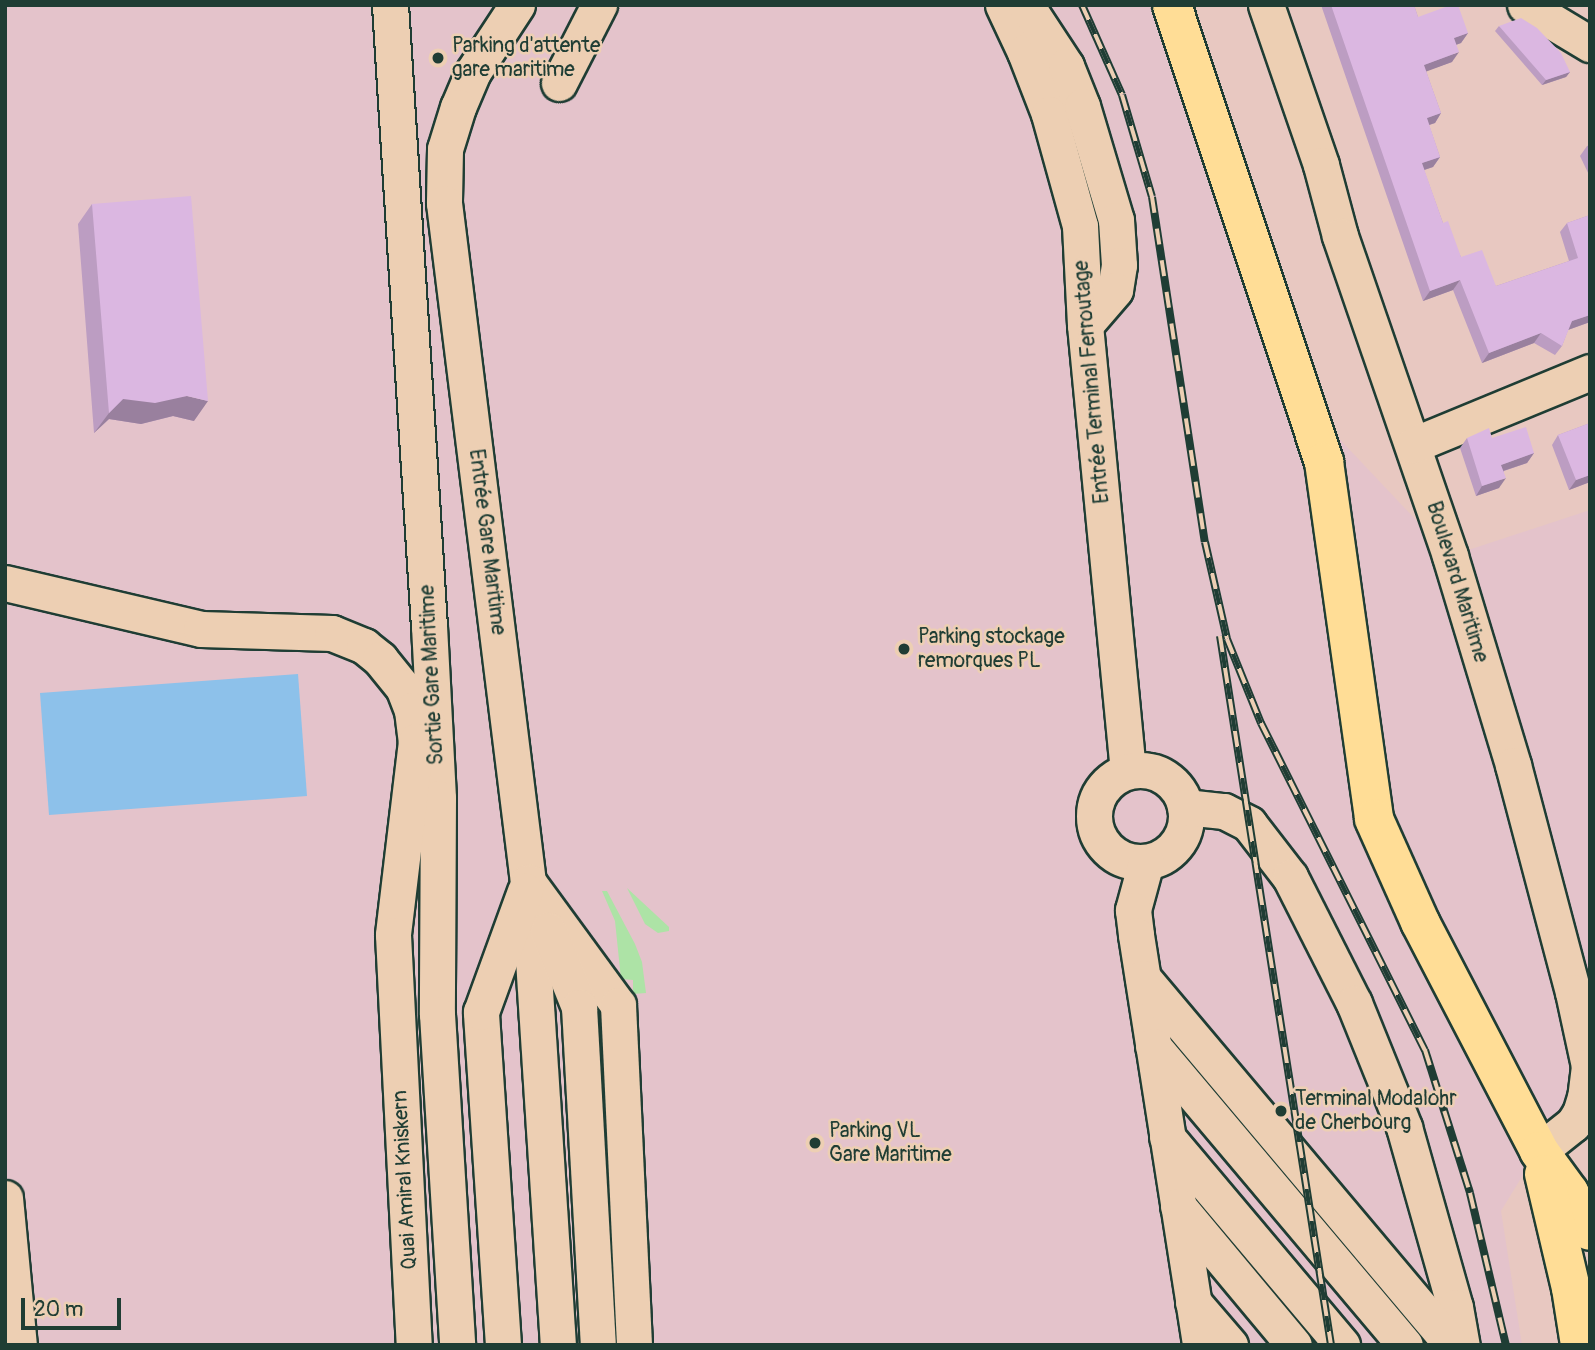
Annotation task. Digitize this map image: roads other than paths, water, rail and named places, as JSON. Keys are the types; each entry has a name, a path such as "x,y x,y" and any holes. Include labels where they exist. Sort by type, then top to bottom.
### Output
{"main road":[{"path":"1171,5 1324,462 1374,819 1420,922 1539,1151 1569,1192 1590,1231"},
{"path":"1539,1151 1571,1288 1580,1345"}],"street":[{"name":"Sortie Gare Maritime","path":"390,5 438,798 437,1014 457,1345"},
{"name":"Entrée Gare Maritime","path":"517,5 473,72 458,107 444,149 444,203 528,881"},
{"path":"559,83 599,5"},
{"name":"Entrée Terminal Ferroutage","path":"1003,5 1026,52 1066,170 1080,226 1085,325 1128,771"},
{"path":"1026,5 1070,76 1082,106 1116,220 1119,254 1115,290 1085,325"},
{"name":"Boulevard Maritime","path":"1266,5 1321,165 1340,236 1450,556 1513,765 1573,992 1589,1066 1580,1113 1573,1125 1539,1151"},
{"path":"1525,5 1590,44"},
{"path":"1413,446 1590,372"},
{"path":"5,583 201,629 331,633 346,637 380,659 402,687 412,710 416,741"},
{"name":"Quai Amiral Kniskern","path":"414,1345 396,1016 395,900 429,626"},
{"path":"1143,770 1158,774 1180,793 1185,807 1181,837 1172,849 1146,862 1116,856 1096,832 1093,817 1103,788 1128,771 1143,770"},
{"path":"1185,807 1224,811 1249,824 1290,877 1302,900 1354,1003 1404,1127 1455,1307 1462,1345"},
{"path":"1146,862 1133,910 1200,1345"},
{"path":"503,1345 481,1012 528,881"},
{"path":"518,1345 500,1011 528,881"},
{"path":"528,881 518,1010 538,1345"},
{"path":"528,881 558,1345"},
{"path":"528,881 558,1008 578,1345"},
{"path":"528,881 579,1007 598,1345"},
{"path":"528,881 600,1006 617,1345"},
{"path":"528,881 618,1005 634,1345"},
{"path":"1142,977 1452,1345"},
{"path":"1153,1046 1405,1345"},
{"path":"1167,1137 1342,1345"},
{"path":"5,1198 19,1345"},
{"path":"1178,1206 1294,1345"},
{"path":"1193,1302 1230,1345"}],"water":[{"path":"298,674 307,796 49,815 40,693"}],"railway":[{"path":"1082,5 1122,95 1152,197 1205,542 1227,639 1261,723 1425,1050 1470,1193 1506,1345"},
{"path":"1220,636 1331,1345"}],"place":[{"name":"Parking d'attente gare maritime","path":"438,58"},
{"name":"Parking stockage remorques PL","path":"904,649"},
{"name":"Terminal Modalohr de Cherbourg","path":"1281,1111"},
{"name":"Parking VL Gare Maritime","path":"815,1143"}]}
